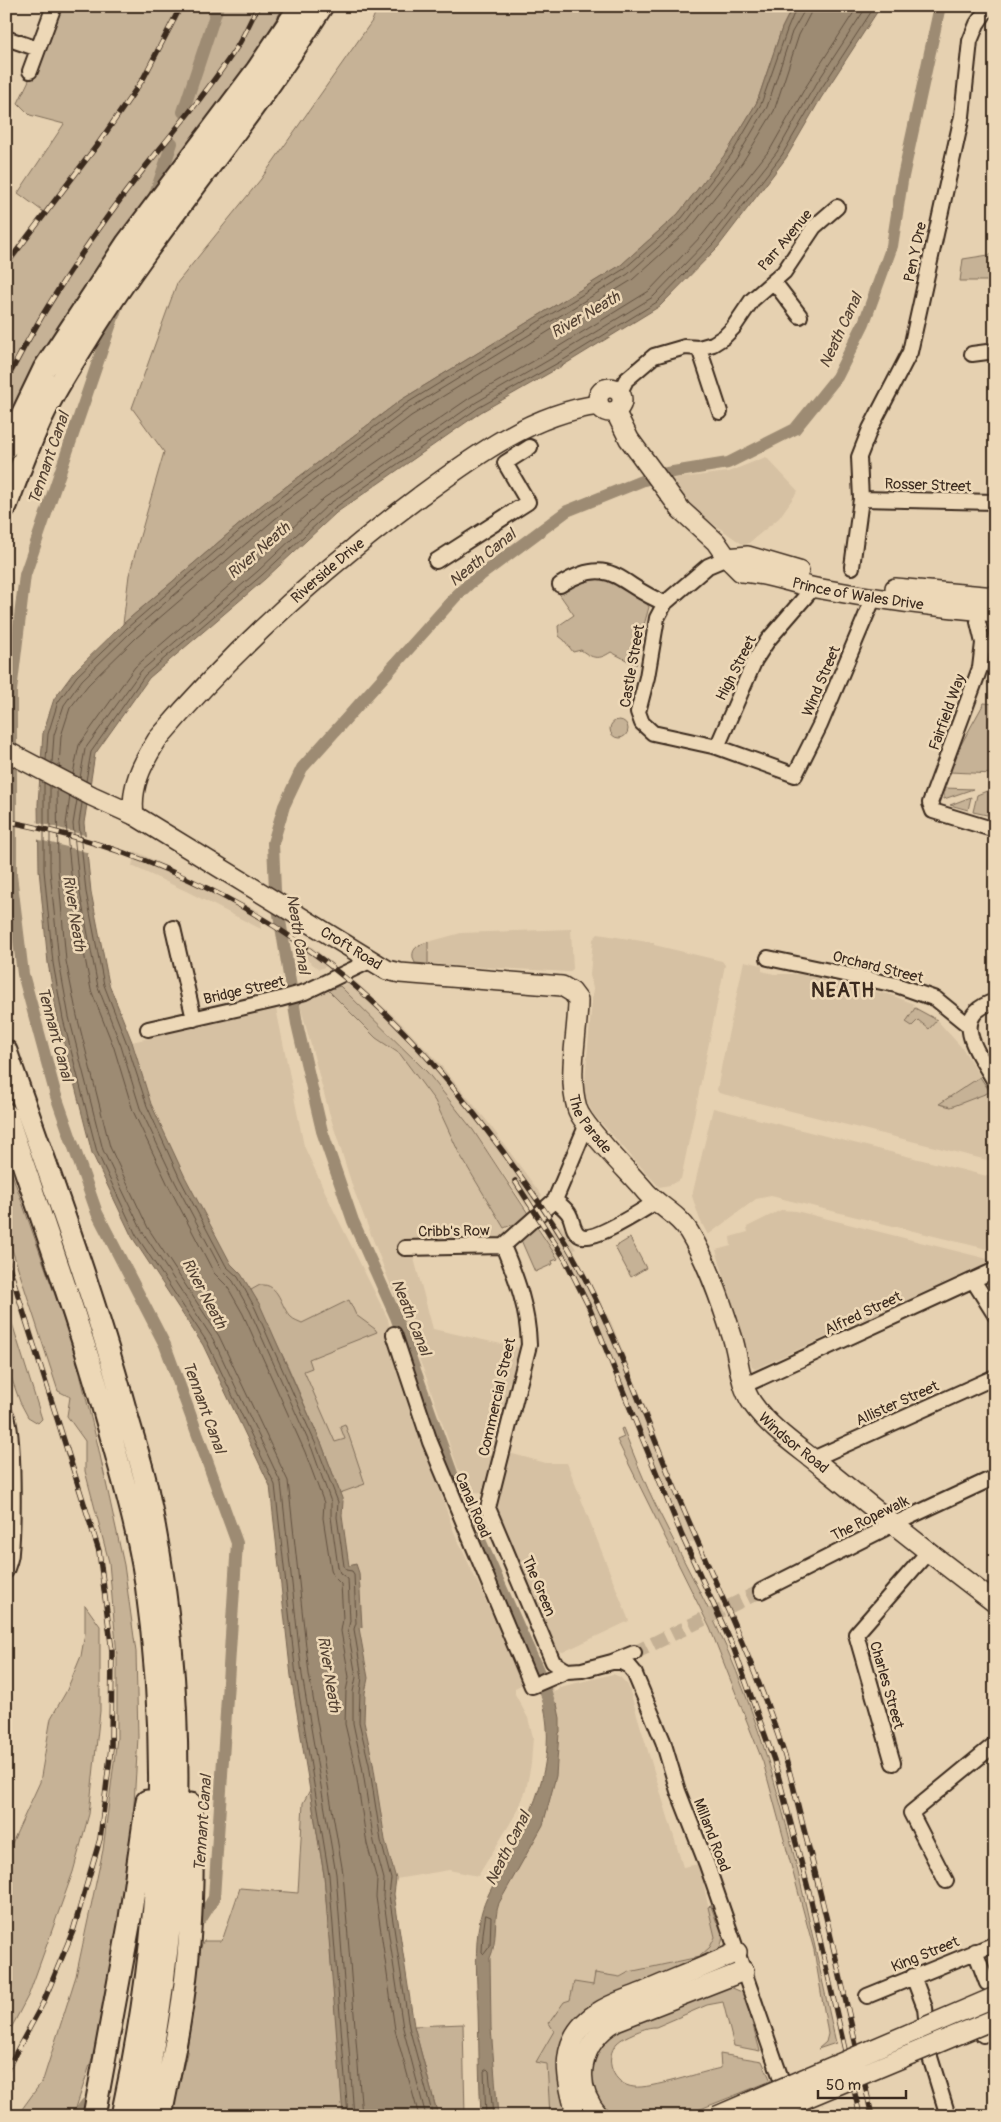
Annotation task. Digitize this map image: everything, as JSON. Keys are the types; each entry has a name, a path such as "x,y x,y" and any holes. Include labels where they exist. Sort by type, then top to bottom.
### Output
{"highway":[{"path":"6,448 44,369 128,243 258,70 300,6"},
{"path":"6,506 44,414 66,374 119,289 241,125 299,44 322,6"},
{"path":"6,1051 107,1344 146,1484 168,1612 169,1746 160,1794 164,1905 164,1984 140,2116"},
{"path":"6,1114 91,1363 128,1499 146,1581 153,1647 169,1746 190,1782 192,1856 187,1964 180,2017 161,2116"},
{"path":"95,2113 141,1854 148,1794 169,1746"},
{"path":"122,2116 164,1905"}],"main road":[{"path":"607,408 598,397 605,388 614,388 620,392"},
{"name":"Riverside Drive","path":"134,815 132,801 134,785 148,754 170,724 288,604 364,539 468,463 506,439 544,420 579,408 607,408"},
{"name":"Prince of Wales Drive","path":"607,408 681,510 716,542 727,558 741,572 754,572 813,588 873,598 995,612"},
{"name":"Prince of Wales Drive","path":"727,558 748,556 817,576 874,586 995,597"},
{"name":"Croft Road","path":"6,751 96,798 134,815 386,970 400,973 562,986 572,992 578,1000"},
{"path":"96,798 122,792 134,785"},
{"name":"The Parade","path":"578,1000 573,1078 577,1109 587,1124 656,1202 677,1218"},
{"name":"Windsor Road","path":"677,1218 687,1229 702,1258 732,1336 751,1402 768,1422 892,1525 995,1603"},
{"path":"600,2116 587,2096 582,2073 586,2054 611,2014 737,1952"},
{"path":"577,2116 566,2077 572,2042 586,2022 744,1971"},
{"path":"717,2116 991,1990"},
{"path":"763,2116 995,2019"}],"street":[{"path":"30,71 54,6"},
{"name":"Pen Y Dre","path":"852,567 860,499 859,457 870,429 910,352 962,116 970,41 977,24 989,6"},
{"path":"6,38 38,49"},
{"name":"Parr Avenue","path":"620,392 626,380 654,356 678,349 699,348 713,344 724,337 752,300 784,272 814,227 837,207"},
{"path":"774,282 800,316"},
{"path":"699,348 720,412"},
{"path":"972,354 995,351"},
{"path":"436,561 528,502 505,463 530,447"},
{"name":"Rosser Street","path":"860,499 995,502"},
{"path":"560,584 573,577 601,571 613,573 653,599 664,603 708,566 727,558"},
{"name":"High Street","path":"717,747 755,660 768,640 813,588"},
{"name":"Wind Street","path":"717,747 795,775 820,725 873,598"},
{"name":"Castle Street","path":"664,603 657,618 647,677 638,712 642,723 653,734 717,747"},
{"name":"Fairfield Way","path":"978,622 983,643 980,668 930,803 933,811 995,830"},
{"path":"173,928 194,1019"},
{"name":"Orchard Street","path":"768,958 896,985 936,999 968,1025"},
{"name":"Bridge Street","path":"148,1029 280,1000 305,992 370,961"},
{"path":"995,1001 977,1010 968,1025 969,1035 995,1082"},
{"path":"503,1246 555,1200 587,1124"},
{"path":"555,1200 569,1215 571,1225 578,1234 585,1238 600,1234 656,1202"},
{"name":"Cribb's Row","path":"405,1248 503,1246"},
{"name":"Commercial Street","path":"488,1508 528,1345 528,1326 521,1290 503,1246"},
{"name":"Alfred Street","path":"745,1385 995,1270"},
{"path":"973,1280 995,1315"},
{"name":"Canal Road","path":"394,1334 430,1442 532,1686 567,1671"},
{"name":"Allister Street","path":"813,1459 995,1377"},
{"path":"6,1415 12,1450 11,1555 6,1571"},
{"name":"The Ropewalk","path":"761,1591 892,1525 995,1477"},
{"name":"The Green","path":"488,1508 553,1662 567,1671"},
{"name":"Charles Street","path":"893,1764 856,1634 928,1552"},
{"path":"567,1671 582,1670 612,1662 634,1653"},
{"name":"Milland Road","path":"612,1662 621,1662 629,1666 640,1681 794,2116"},
{"path":"946,1881 911,1813 993,1750"},
{"name":"King Street","path":"867,1996 995,1944"},
{"path":"975,1951 991,1990"},
{"path":"913,1976 925,2008 930,2057 948,2116"}],"shaded area":[{"path":"57,6 91,6 97,10 100,6 284,6 238,82 39,356 6,423 6,266 45,213 18,193 64,124 30,115 18,103 31,76"},
{"path":"378,6 793,6 782,28 757,102 727,152 678,214 621,265 401,400 263,504 123,624 129,575 164,452 132,408 177,283 261,179 372,21"},
{"path":"995,254 995,281 960,281 963,259"},
{"path":"766,457 798,491 779,518 745,546 705,518 671,479 728,472"},
{"path":"595,575 633,590 645,600 649,607 636,665 611,652 596,657 581,650 573,652 559,636 558,626 574,615 558,592 573,582"},
{"path":"984,703 995,704 995,774 949,772 958,750"},
{"path":"619,720 625,723 628,729 625,735 619,738 613,735 610,729 613,723"},
{"path":"944,788 973,789 944,799"},
{"path":"989,790 995,790 995,809 991,808 987,815 973,812 977,795"},
{"path":"971,797 968,810 950,805"},
{"path":"135,851 259,911 261,929 132,866"},
{"path":"571,929 573,969 569,972 428,964 428,942 461,933"},
{"path":"296,934 333,964 319,969 299,954"},
{"path":"598,934 654,943 654,945 722,961 725,965 681,1179 670,1185 659,1187 594,1115 586,1101 584,1091 593,989 590,975 593,939"},
{"path":"428,942 428,964 415,963 413,952 420,945"},
{"path":"744,961 762,965 762,971 774,974 800,974 891,995 914,1004 913,1006 935,1018 963,1049 990,1092 987,1093 990,1098 995,1097 995,1162 719,1093 717,1090 722,1063"},
{"path":"355,981 398,1020 439,1063 487,1121 542,1196 526,1207 473,1130 427,1072 340,986"},
{"path":"340,986 427,1072 473,1130 558,1259 552,1261 553,1264 535,1272 514,1224 504,1228 459,1153 435,1101 400,1054 376,1038 328,990"},
{"path":"328,990 376,1038 400,1054 435,1101 459,1153 507,1232 500,1238 499,1253 474,1255 412,1251 433,1329 519,1348 515,1381 509,1381 504,1416 484,1494 465,1489 427,1379 353,1188 329,1112 299,1001"},
{"path":"276,1008 304,1146 388,1319 396,1362 454,1532 509,1651 512,1650 527,1682 515,1688 515,1694 528,1718 533,1737 531,1764 526,1790 517,1812 478,1876 449,1870 396,1879 385,1840 373,1763 364,1722 365,1693 368,1678 359,1627 361,1627 349,1567 342,1516 343,1501 322,1445 260,1305 241,1274 231,1264 185,1177 151,1104 132,1042"},
{"path":"915,1008 937,1020 929,1029 918,1020 912,1026 906,1022"},
{"path":"980,1077 990,1092 951,1107 939,1104"},
{"path":"713,1108 995,1178 995,1251 771,1196 756,1199 708,1235 700,1220 692,1196"},
{"path":"6,1157 73,1346 98,1446 124,1565 136,1652 138,1737 131,1854 99,2037 75,2111 71,2116 17,2116 43,2080 76,1976 103,1850 117,1738 117,1656 109,1562 85,1471 85,1441 67,1416 70,1397 58,1391 6,1231"},
{"path":"781,1210 796,1211 988,1259 991,1262 755,1369 752,1367 716,1250 731,1246 730,1237 748,1232 747,1227"},
{"path":"561,1225 576,1249 573,1251 611,1322 699,1540 684,1545 596,1328 570,1271 561,1257 558,1259 544,1236"},
{"path":"630,1238 646,1268 631,1277 615,1247"},
{"path":"260,1285 267,1285 272,1288 279,1296 287,1313 302,1323 349,1300 356,1315 377,1332 309,1359 312,1368 304,1371 335,1442 345,1439 340,1426 345,1424 365,1484 340,1493 322,1445 288,1367 251,1290"},
{"path":"6,1304 42,1419 38,1423 28,1417 20,1402 6,1363"},
{"path":"623,1428 652,1498 704,1600 737,1672 761,1738 797,1868 836,2043 818,2049 826,2042 828,2034 814,1950 763,1762 710,1628 617,1440 624,1437 621,1429"},
{"path":"509,1453 546,1463 567,1463 629,1621 563,1652 553,1650 496,1509"},
{"path":"85,1605 100,1626 100,1711 89,1814 73,1872 29,1994 6,2038 6,1845 12,1843 40,1782 51,1718 66,1692 81,1656 85,1633"},
{"path":"613,1674 620,1677 628,1685 683,1867 699,1864 715,1937 710,1947 699,1957 629,1972 573,2000 546,2056 550,2116 498,2116 491,2028 490,1958 495,1947 495,1929 499,1903 543,1825 559,1744 550,1688 553,1687 554,1691 559,1689 559,1685 560,1687"},
{"path":"310,1790 324,1875 344,2116 171,2116 187,2053 194,1960 204,1941 222,1941 240,1888 298,1893 303,1803"},
{"path":"711,1906 717,1923 721,1923 723,1931 722,1942 716,1953 584,2015 570,2116 550,2116 547,2064 536,2062 554,2031 549,2023 564,2002 570,2000 574,1982 593,1985 595,1973 620,1977 629,1972 699,1957 710,1947 715,1937 708,1907"},
{"path":"728,1986 744,1993 760,2051 734,2046 723,2002 707,2005 656,2027 645,2029 623,2038 613,2049 611,2056 612,2070 621,2082 634,2087 642,2087 721,2068 720,2054 762,2061 771,2081 683,2116 609,2116 601,2106 592,2083 593,2060 604,2039 622,2026"},
{"path":"463,2024 465,2116 438,2116 414,2026"}],"water":[{"name":"River Neath","path":"793,6 881,6 821,98 786,158 718,247 660,306 567,363 481,412 336,513 265,579 149,678 95,754 84,823 91,892 109,984 132,1042 151,1104 185,1177 231,1264 241,1274 260,1305 322,1445 343,1501 342,1516 349,1566 356,1564 359,1573 362,1627 359,1628 368,1678 365,1693 364,1722 373,1763 385,1840 396,1879 394,1894 414,2026 438,2116 343,2116 324,1875 291,1676 270,1486 203,1345 132,1237 92,1153 58,1020 48,963 39,870 38,804 43,733 54,699 74,672 123,624 263,504 401,400 621,265 678,214 727,152 757,102 782,28"},
{"path":"550,1688 553,1701 557,1704 560,1718 556,1776 543,1825 499,1903 497,1910 494,1945 490,1958 491,2028 498,2116 481,2116 476,1964 478,1930 484,1904 518,1840 542,1778 547,1736 546,1714 540,1691"}],"pier":[{"path":"36,822 88,836 90,853 36,839"}],"waterway":[{"name":"Tennant Canal","path":"183,112 218,6"},
{"name":"Neath Canal","path":"550,1705 540,1675 459,1493 396,1317 353,1221 322,1131 297,1024 275,890 273,843 284,806 302,768 469,584 567,511 644,480 667,473 728,463 795,429 837,377 864,323 892,246 902,181 940,6"},
{"name":"Tennant Canal","path":"153,200 172,143"},
{"name":"Tennant Canal","path":"117,306 25,575 11,691 11,875 23,974 56,1096 97,1213 165,1345 237,1543 214,1898 201,1919"},
{"name":"Tennant Canal","path":"77,2116 86,2104"}],"tunnel":[{"path":"634,1653 761,1591"}],"railway":[{"path":"6,265 98,144 143,79 181,6"},
{"path":"6,381 52,299 87,246 142,171 215,79 240,42 258,6"},
{"path":"6,821 53,831 99,844 144,860 230,900 272,924 311,951 371,1000 431,1062 487,1130 549,1217 588,1284 614,1340 772,1718 787,1764 816,1875 872,2116"},
{"path":"515,1181 565,1259 589,1307 682,1536 734,1649 774,1760 809,1892 860,2116"},
{"path":"6,1257 99,1551 112,1651 111,1748 100,1839 73,1931 43,2003 6,2071"}],"district":[{"name":"NEATH","path":"843,990"}]}
